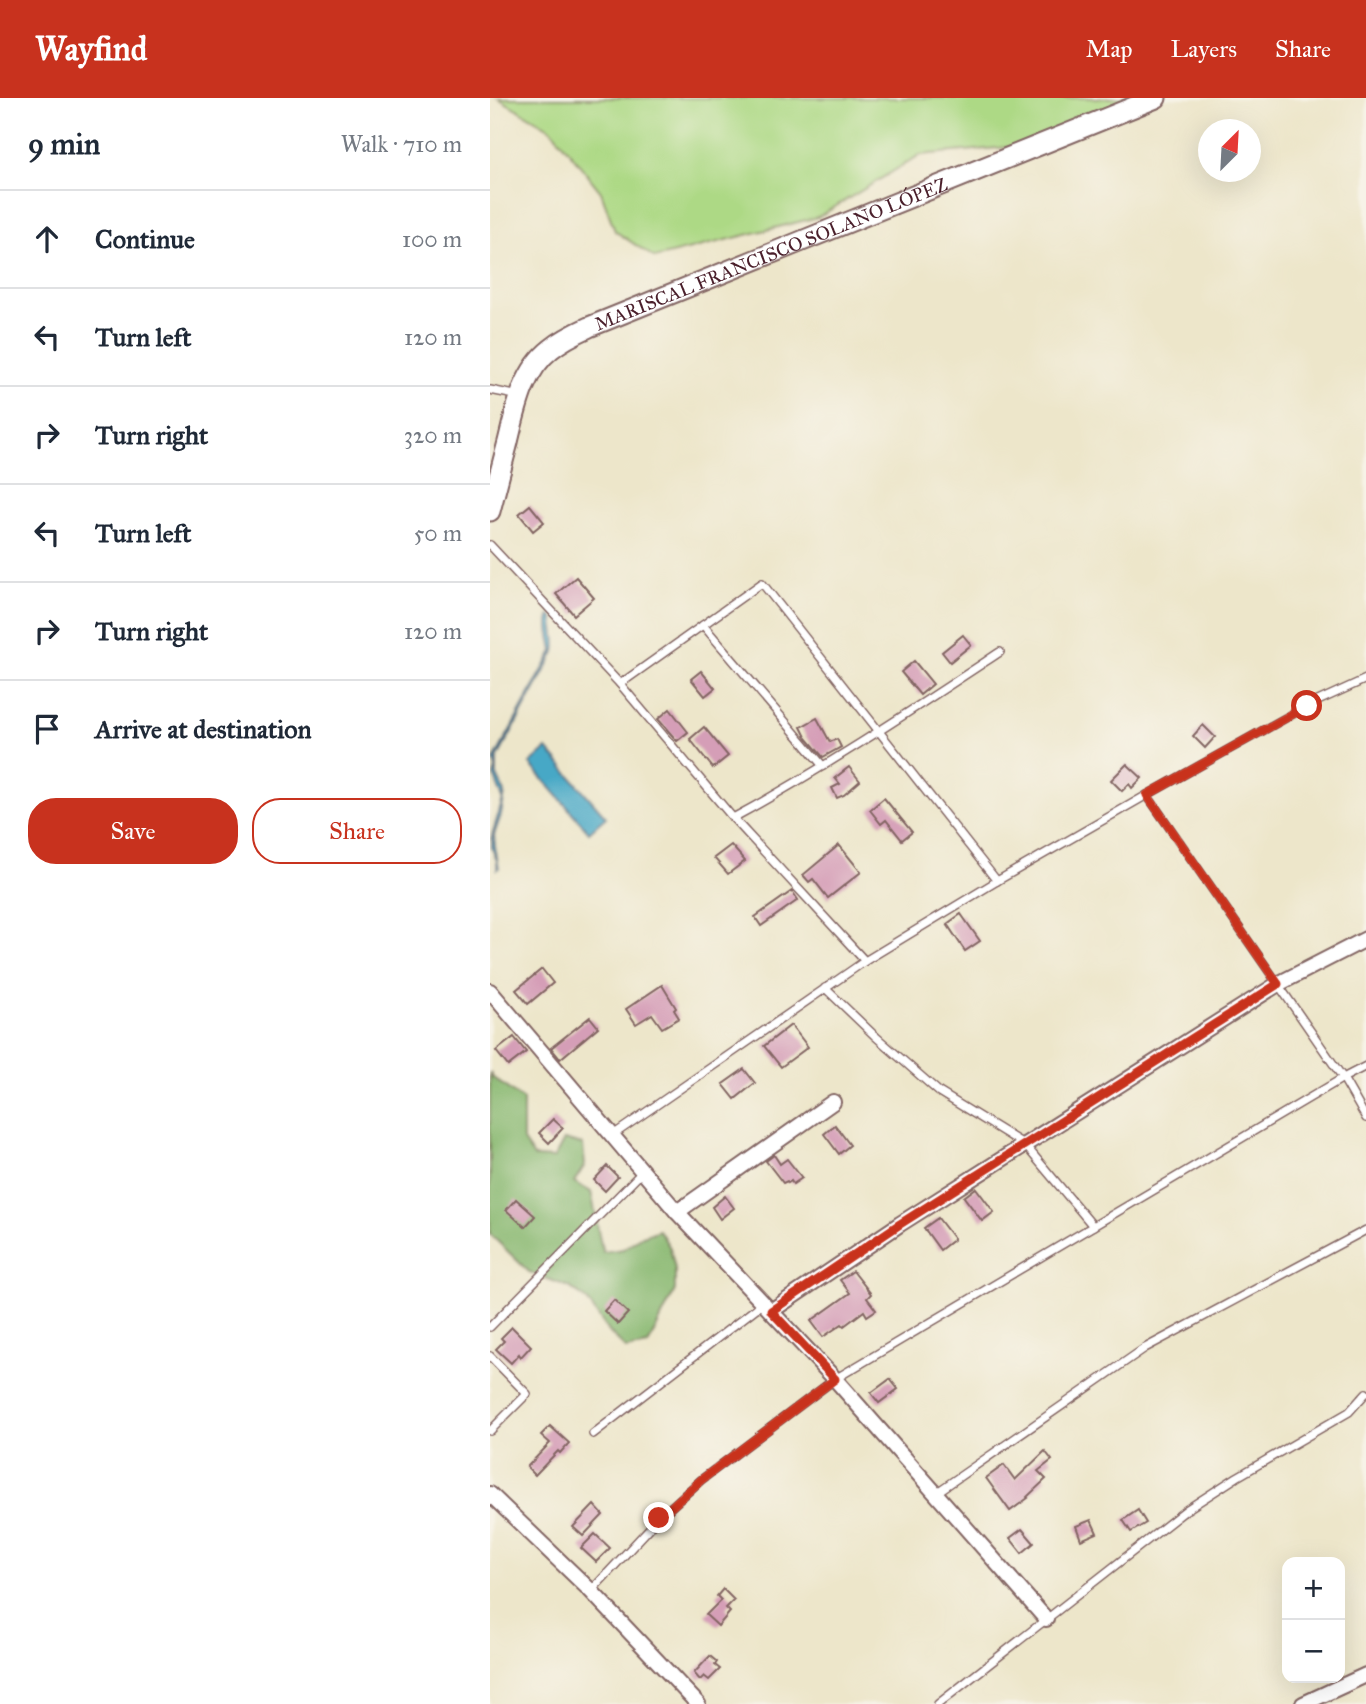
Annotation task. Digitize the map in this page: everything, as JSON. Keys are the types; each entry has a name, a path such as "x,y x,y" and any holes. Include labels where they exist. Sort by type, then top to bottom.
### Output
{"main road":[{"name":"MARISCAL FRANCISCO SOLANO LÓPEZ","path":"490,511 520,396 534,367 550,349 589,327 1156,98"}],"street":[{"path":"767,1307 1278,984 1366,939"},
{"path":"490,991 677,1212 835,1379 1046,1619"},
{"path":"677,1212 833,1102"},
{"path":"490,1494 590,1591 698,1704"},
{"path":"1303,1704 1366,1675"}],"lane":[{"path":"490,390 520,396"},
{"path":"490,545 620,684 733,818 865,961"},
{"path":"620,684 762,583 997,881"},
{"path":"703,625 823,766"},
{"path":"733,818 880,732 1000,652"},
{"path":"613,1135 865,961 997,881 1307,706 1366,679"},
{"path":"1147,795 1343,1077 1366,1118"},
{"path":"825,988 939,1092 1025,1144 1093,1226"},
{"path":"590,1591 659,1518 701,1480 835,1379 1343,1077 1366,1066"},
{"path":"490,1327 643,1171"},
{"path":"936,1493 1145,1348 1366,1230"},
{"path":"593,1434 767,1307"},
{"path":"490,1356 527,1394 490,1431"},
{"path":"938,1704 1186,1510 1349,1412 1366,1393"}],"green space":[{"path":"498,98 1152,98 1032,145 920,155 818,217 655,258 615,231 601,192 551,129"},
{"path":"490,1072 492,1077 523,1100 523,1141 534,1157 554,1158 564,1140 583,1145 585,1165 574,1182 591,1192 603,1252 623,1249 640,1237 659,1230 670,1248 675,1269 675,1290 648,1345 626,1349 610,1333 586,1299 569,1287 529,1272 490,1234"}],"water":[{"path":"550,615 553,618 555,652 497,759 497,776 505,793 494,835 497,869 492,835 503,799 494,776 494,760 553,651 549,629"},
{"path":"547,749 606,817 589,832 530,764"}],"building":[{"path":"530,505 544,522 533,531 519,514"},
{"path":"576,577 594,598 574,615 556,594"},
{"path":"963,635 971,645 950,662 942,652"},
{"path":"914,661 933,684 920,695 901,672"},
{"path":"701,671 715,688 705,696 691,679"},
{"path":"670,709 688,732 677,741 658,719"},
{"path":"817,718 830,742 837,739 841,747 823,757 801,727"},
{"path":"1203,725 1215,737 1205,748 1193,736"},
{"path":"704,727 728,756 713,768 690,739"},
{"path":"1127,764 1142,778 1132,788 1129,784 1122,791 1111,780"},
{"path":"849,767 860,781 837,798 832,788 840,784 835,778"},
{"path":"884,798 912,832 902,840 886,820 881,824 870,810"},
{"path":"731,845 745,861 728,874 714,858"},
{"path":"839,845 861,872 828,898 813,879 809,882 803,875"},
{"path":"792,891 798,900 761,926 755,917"},
{"path":"961,914 980,941 965,951 947,924"},
{"path":"542,969 553,983 528,1004 516,990"},
{"path":"662,985 679,1018 662,1028 652,1014 636,1024 626,1009"},
{"path":"590,1017 598,1027 560,1059 551,1048"},
{"path":"791,1025 808,1047 781,1067 764,1046"},
{"path":"514,1037 526,1052 508,1066 496,1051"},
{"path":"744,1069 755,1083 735,1099 723,1084"},
{"path":"553,1119 563,1128 549,1143 539,1133"},
{"path":"835,1125 850,1145 839,1154 824,1134"},
{"path":"774,1155 780,1164 787,1159 802,1178 793,1184 791,1181 783,1183 766,1161"},
{"path":"607,1166 618,1177 605,1191 594,1180"},
{"path":"976,1188 994,1212 982,1221 964,1197"},
{"path":"725,1196 734,1208 720,1219 712,1207"},
{"path":"516,1199 535,1216 525,1227 506,1210"},
{"path":"938,1218 954,1239 940,1250 924,1228"},
{"path":"853,1271 871,1294 867,1298 876,1310 867,1316 864,1311 823,1337 811,1321 850,1293 840,1280"},
{"path":"614,1300 628,1313 618,1324 604,1311"},
{"path":"512,1327 531,1346 511,1363 496,1349 504,1341 501,1338"},
{"path":"890,1379 898,1389 879,1403 871,1393"},
{"path":"550,1426 569,1443 535,1475 527,1467 550,1443 541,1435"},
{"path":"1045,1451 1052,1460 1038,1471 1046,1479 1028,1498 1010,1511 986,1478 1004,1465 1015,1480"},
{"path":"594,1505 603,1515 583,1536 573,1527"},
{"path":"1138,1510 1146,1523 1131,1532 1123,1520"},
{"path":"1091,1520 1097,1533 1081,1540 1076,1526"},
{"path":"1022,1529 1034,1543 1022,1553 1010,1538"},
{"path":"595,1534 610,1548 596,1562 581,1548"},
{"path":"723,1589 734,1600 726,1608 730,1612 718,1626 706,1615 721,1600 717,1596"},
{"path":"710,1656 720,1669 709,1680 704,1676 700,1680 694,1673"}],"route":[{"path":"659,1518 701,1480 835,1379 771,1311 900,1224 1278,984 1147,795 1307,706"}]}
